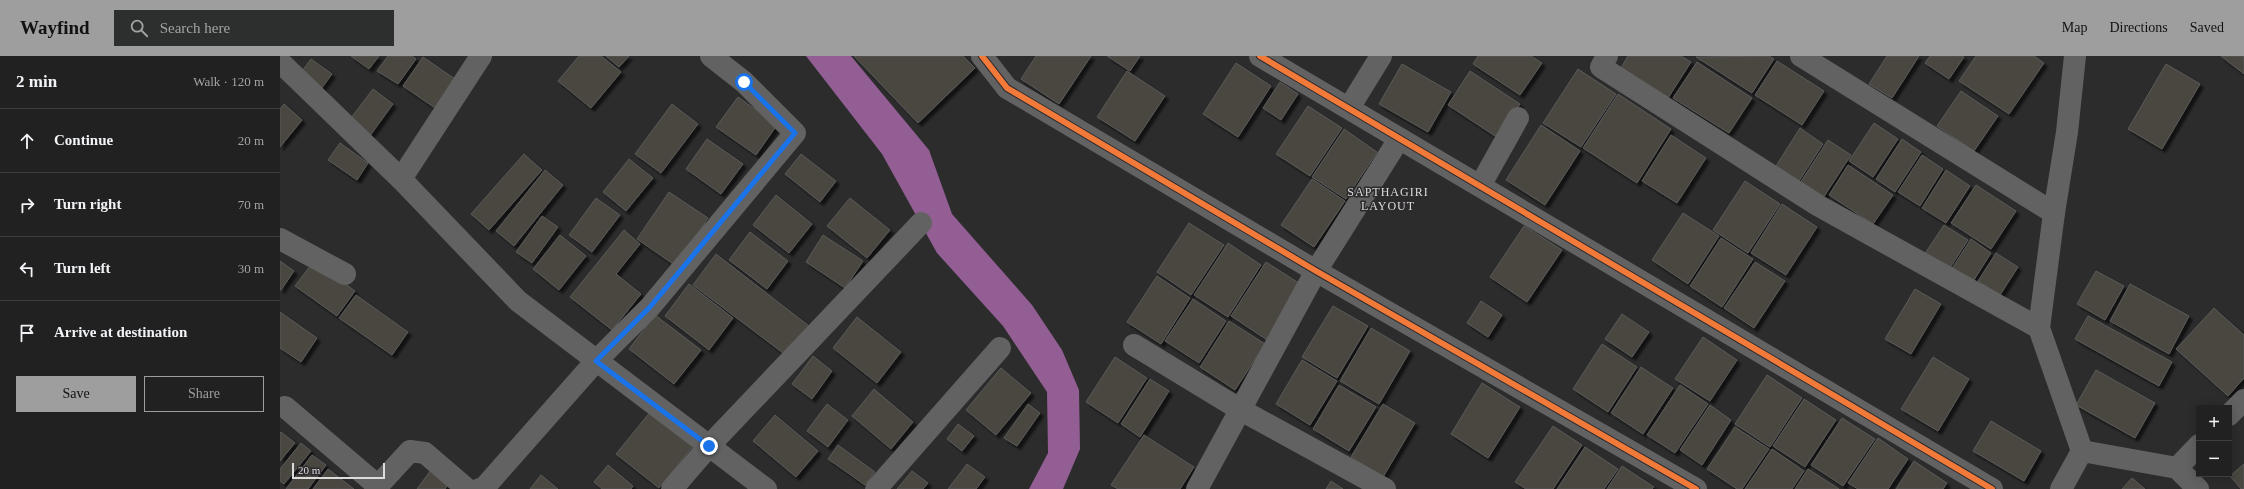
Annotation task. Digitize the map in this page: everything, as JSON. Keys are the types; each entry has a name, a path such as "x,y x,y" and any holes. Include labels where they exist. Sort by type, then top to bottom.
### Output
{"street":[{"path":"401,179 481,56"},
{"path":"480,489 483,489 596,361 650,307 795,133 744,82 711,56"},
{"path":"982,56 1007,88 1316,271 1696,489"},
{"path":"1260,56 1992,489"},
{"path":"1349,108 1381,56"},
{"path":"1607,56 1601,67 1819,206 2039,328"},
{"path":"1801,56 2054,213"},
{"path":"2061,489 2082,451 2039,328 2054,213 2068,132 2075,56"},
{"path":"280,62 401,179 518,301 766,489"},
{"path":"1480,186 1518,118"},
{"path":"1197,489 1316,271 1399,138"},
{"path":"672,489 709,446 921,223"},
{"path":"280,239 345,274"},
{"path":"1134,345 1241,410 1385,489"},
{"path":"876,489 1000,348"},
{"path":"2232,412 2244,400"},
{"path":"285,407 376,487 410,451 425,453 467,489"},
{"path":"2177,468 2196,449"},
{"path":"2082,451 2177,468 2198,489"}],"shaded area":[{"path":"806,56 851,56 929,150 952,214 1032,305 1062,350 1079,390 1080,449 1063,489 1029,489 1048,453 1047,392 1003,326 937,253 882,154"}],"building":[{"path":"351,56 379,56 369,69"},
{"path":"388,56 412,56 416,59 398,84 377,71"},
{"path":"579,56 601,56 621,72 591,108 558,81"},
{"path":"606,56 629,56 619,67"},
{"path":"854,56 963,56 975,68 918,123"},
{"path":"1036,56 1091,56 1059,104 1021,79"},
{"path":"1107,56 1140,56 1130,71"},
{"path":"1478,56 1531,56 1542,63 1520,95 1473,64"},
{"path":"1628,56 1681,56 1691,62 1668,98 1621,68"},
{"path":"1769,56 1774,59 1752,93 1696,57"},
{"path":"1887,56 1919,56 1892,98 1869,84"},
{"path":"1930,56 1964,57 1949,79 1925,63"},
{"path":"1976,56 2034,56 2044,63 2009,114 1959,81"},
{"path":"2221,56 2244,56 2244,74"},
{"path":"423,57 455,79 435,108 403,86"},
{"path":"311,59 332,74 321,89 300,74"},
{"path":"1777,61 1824,91 1802,125 1755,95"},
{"path":"1697,62 1752,98 1729,133 1673,98"},
{"path":"1236,63 1271,86 1238,137 1203,114"},
{"path":"1402,64 1451,92 1428,132 1379,104"},
{"path":"2166,64 2200,84 2162,149 2128,129"},
{"path":"1578,69 1616,94 1581,147 1543,123"},
{"path":"1127,71 1165,96 1135,141 1097,117"},
{"path":"1470,71 1520,104 1498,138 1448,105"},
{"path":"1280,82 1298,94 1281,120 1263,108"},
{"path":"373,89 393,104 369,137 348,122"},
{"path":"1961,91 1998,116 1974,151 1937,126"},
{"path":"1618,94 1671,129 1637,183 1583,148"},
{"path":"738,97 777,125 756,155 716,127"},
{"path":"284,104 302,120 280,147 280,109"},
{"path":"672,104 698,124 661,173 635,154"},
{"path":"1308,106 1342,128 1310,176 1276,154"},
{"path":"1874,123 1898,139 1873,177 1849,161"},
{"path":"1541,125 1580,151 1545,205 1506,180"},
{"path":"1800,128 1823,144 1799,181 1776,166"},
{"path":"1344,129 1377,152 1346,199 1312,177"},
{"path":"1671,135 1706,158 1677,203 1642,181"},
{"path":"707,139 743,164 721,194 686,169"},
{"path":"1902,139 1921,152 1895,192 1876,179"},
{"path":"1828,140 1851,155 1823,198 1800,183"},
{"path":"340,143 368,163 357,180 328,160"},
{"path":"524,154 542,170 489,230 471,214"},
{"path":"801,154 836,181 820,202 785,174"},
{"path":"1922,155 1943,169 1920,206 1898,192"},
{"path":"629,159 653,178 626,211 603,192"},
{"path":"1848,165 1893,195 1873,224 1829,195"},
{"path":"545,170 563,185 514,246 496,231"},
{"path":"1946,170 1970,186 1946,223 1922,208"},
{"path":"1312,179 1345,201 1314,247 1281,225"},
{"path":"1745,181 1780,204 1748,253 1713,230"},
{"path":"1976,185 2016,211 1991,249 1951,223"},
{"path":"669,192 708,218 676,266 637,239"},
{"path":"776,195 812,224 789,253 753,225"},
{"path":"596,198 620,215 592,252 569,235"},
{"path":"850,198 890,230 867,258 827,226"},
{"path":"1782,204 1817,227 1786,275 1751,253"},
{"path":"1683,213 1719,236 1688,284 1652,260"},
{"path":"542,216 558,227 532,263 516,252"},
{"path":"1189,223 1224,245 1191,295 1157,272"},
{"path":"1944,225 1968,240 1948,271 1924,255"},
{"path":"1524,226 1562,250 1527,302 1490,277"},
{"path":"624,230 640,244 616,274 641,294 612,330 570,297"},
{"path":"750,232 788,261 767,289 729,260"},
{"path":"560,235 586,256 559,290 533,269"},
{"path":"823,235 863,261 845,288 806,262"},
{"path":"1721,238 1753,259 1722,307 1690,286"},
{"path":"1971,239 1991,253 1972,283 1951,270"},
{"path":"1228,243 1261,265 1228,317 1194,295"},
{"path":"1996,253 2018,267 2000,295 1978,281"},
{"path":"716,254 809,326 787,356 693,285"},
{"path":"280,261 294,271 281,290 280,290"},
{"path":"314,261 355,291 337,316 295,286"},
{"path":"1266,262 1302,285 1267,340 1231,316"},
{"path":"1755,262 1785,281 1754,328 1724,308"},
{"path":"2096,271 2124,286 2105,320 2077,304"},
{"path":"1157,276 1190,298 1161,344 1127,322"},
{"path":"689,284 733,318 709,350 665,316"},
{"path":"2130,284 2189,316 2169,354 2110,321"},
{"path":"1915,289 1941,304 1911,354 1885,339"},
{"path":"356,295 408,332 392,355 339,318"},
{"path":"1193,299 1226,321 1199,363 1165,341"},
{"path":"1481,301 1502,315 1488,337 1467,323"},
{"path":"1333,306 1368,326 1337,378 1302,357"},
{"path":"2214,308 2244,335 2244,378 2228,396 2176,349"},
{"path":"280,312 317,338 301,362 280,348"},
{"path":"1622,314 1649,332 1632,357 1605,339"},
{"path":"655,315 701,350 674,384 629,349"},
{"path":"2088,316 2172,362 2159,386 2075,339"},
{"path":"857,317 901,352 877,383 833,348"},
{"path":"1229,321 1265,344 1235,390 1200,367"},
{"path":"1371,328 1410,351 1379,404 1340,381"},
{"path":"1703,337 1737,360 1710,401 1675,379"},
{"path":"1602,344 1637,367 1608,412 1573,389"},
{"path":"813,356 832,371 812,399 792,384"},
{"path":"1115,357 1147,378 1118,423 1086,402"},
{"path":"1933,357 1969,379 1938,431 1901,409"},
{"path":"1302,360 1337,381 1310,425 1276,404"},
{"path":"1641,367 1673,388 1643,434 1611,413"},
{"path":"1001,368 1031,393 996,435 966,410"},
{"path":"2096,370 2155,403 2135,438 2076,405"},
{"path":"1767,375 1802,398 1770,447 1735,424"},
{"path":"1150,379 1169,391 1140,437 1121,424"},
{"path":"1482,383 1520,407 1488,458 1451,434"},
{"path":"1339,385 1376,407 1349,451 1313,429"},
{"path":"1680,385 1708,404 1675,453 1647,435"},
{"path":"874,389 913,422 891,449 852,416"},
{"path":"1804,399 1836,420 1805,467 1773,446"},
{"path":"827,404 848,420 828,447 807,431"},
{"path":"1028,404 1040,413 1017,446 1004,438"},
{"path":"1383,404 1415,423 1383,477 1351,457"},
{"path":"1710,405 1731,420 1702,465 1680,450"},
{"path":"651,411 694,445 659,488 616,454"},
{"path":"775,415 818,451 796,477 753,441"},
{"path":"1842,418 1875,439 1843,486 1811,465"},
{"path":"1991,421 2041,451 2024,481 1973,451"},
{"path":"958,424 974,436 962,451 947,439"},
{"path":"1553,426 1582,445 1553,489 1526,489 1515,482"},
{"path":"1735,427 1769,449 1742,489 1737,489 1707,469"},
{"path":"281,432 295,443 280,461 280,433"},
{"path":"1144,435 1194,467 1180,489 1118,489 1111,485"},
{"path":"1878,438 1908,459 1888,489 1858,489 1848,483"},
{"path":"301,443 311,451 284,484 280,481 280,469"},
{"path":"838,445 875,472 865,485 828,459"},
{"path":"1585,447 1618,469 1604,489 1557,489"},
{"path":"1772,449 1804,471 1792,489 1745,489"},
{"path":"312,455 326,465 308,489 286,489"},
{"path":"1914,461 1947,483 1943,489 1896,489"},
{"path":"967,464 985,477 976,489 948,489"},
{"path":"2244,464 2244,489 2241,489 2231,477"},
{"path":"608,465 633,486 631,489 602,489 594,482"},
{"path":"1622,466 1654,487 1652,489 1607,489"},
{"path":"328,469 354,489 313,489"},
{"path":"1808,469 1839,489 1795,489"},
{"path":"431,470 449,483 445,489 417,489"},
{"path":"912,471 928,483 923,489 897,489"},
{"path":"541,475 558,489 530,489"},
{"path":"2132,478 2145,489 2122,489"},
{"path":"1331,481 1343,489 1326,489"}],"cycle path":[{"path":"982,56 1007,88 1316,271 1696,489"},
{"path":"1260,56 1992,489"}],"district":[{"name":"SAPTHAGIRI LAYOUT","path":"1388,199"}],"route":[{"path":"709,446 596,361 650,307 795,133 744,82"}]}
